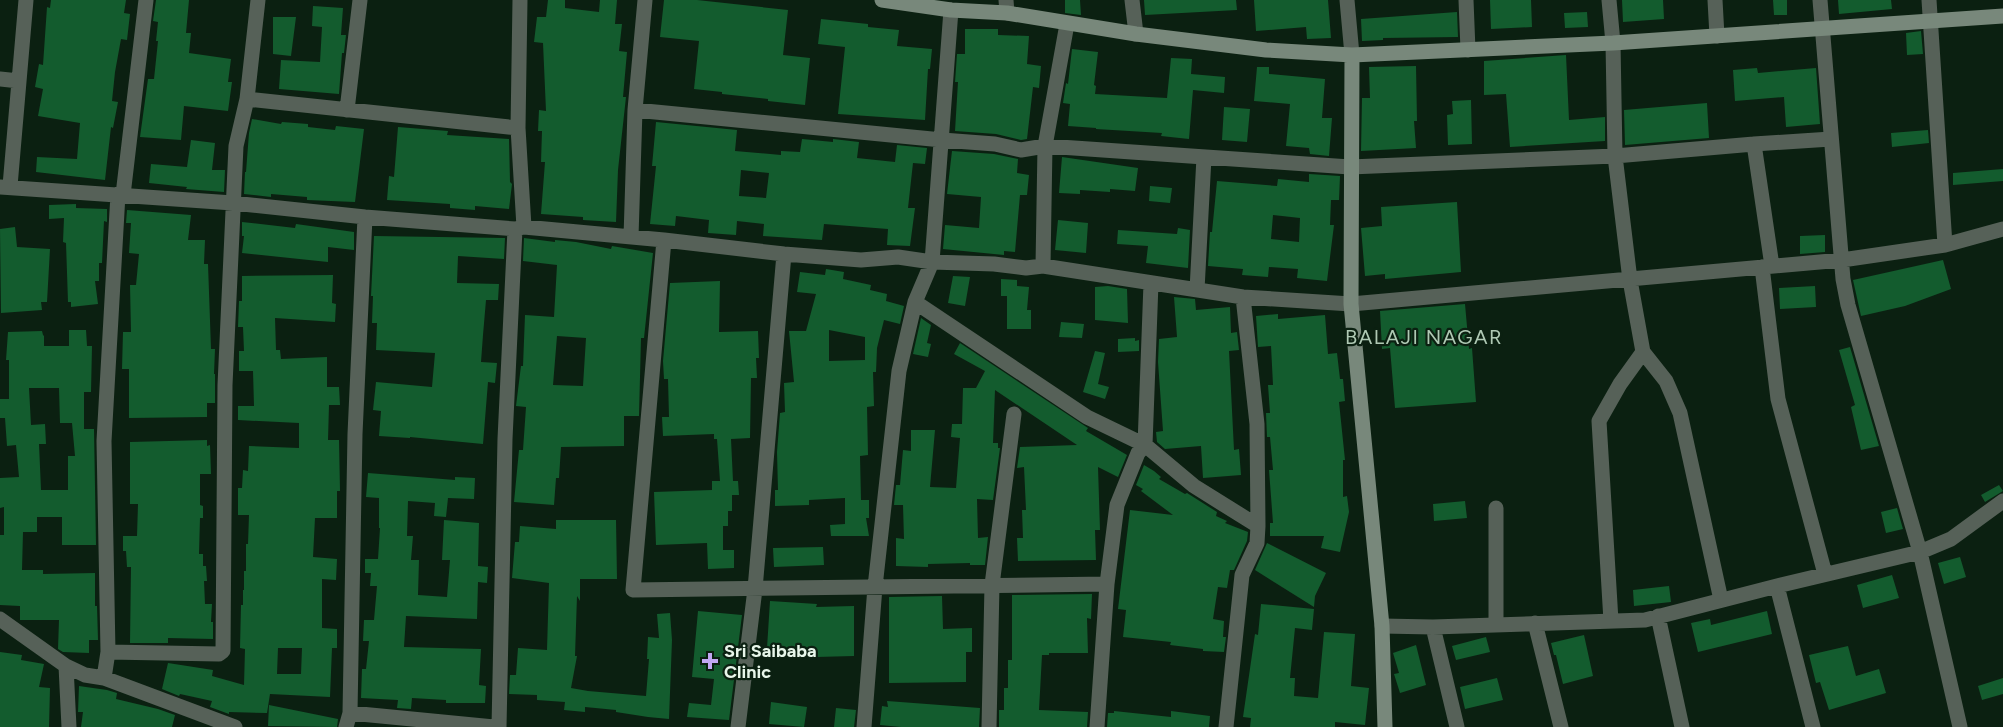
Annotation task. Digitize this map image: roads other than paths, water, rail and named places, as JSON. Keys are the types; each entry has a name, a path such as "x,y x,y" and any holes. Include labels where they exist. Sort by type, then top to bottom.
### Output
{"street":[{"path":"26,0 19,81 5,187 233,203 365,217 631,237 861,260 898,257 932,262 994,264 1026,268 1043,266 1243,297 1351,304 1842,260 1946,245 2003,229"},
{"path":"104,678 108,652 104,441 120,195 146,0"},
{"path":"108,652 219,654 223,651 225,385 236,146 247,99 258,0"},
{"path":"347,110 360,0"},
{"path":"499,727 505,440 519,228 520,0"},
{"path":"631,237 635,110 645,0"},
{"path":"882,0 951,10 1007,7 1067,24 1136,34 1266,50 1352,55 1613,43 2003,16"},
{"path":"1132,0 1136,34"},
{"path":"1347,0 1352,55 1351,304 1382,626 1385,727"},
{"path":"1466,0 1468,50"},
{"path":"1609,0 1613,43 1615,156 1630,280 1643,352 1666,381 1680,412 1720,600"},
{"path":"1715,0 1718,36"},
{"path":"1820,0 1843,279 1848,305 1920,552 1960,727"},
{"path":"1929,0 1946,245"},
{"path":"864,727 875,587 899,371 915,302 932,262 951,10"},
{"path":"1043,266 1045,146 1067,24"},
{"path":"0,79 19,81"},
{"path":"247,99 518,128"},
{"path":"635,110 995,144 1021,150 1045,146 1350,167 1615,156 1831,139"},
{"path":"1754,144 1778,399 1825,574"},
{"path":"1197,290 1204,157"},
{"path":"365,217 355,434 348,720 494,727"},
{"path":"664,240 633,590 1107,584"},
{"path":"738,727 755,589 784,254"},
{"path":"1097,727 1107,584 1117,505 1138,453 1145,445 1151,283"},
{"path":"1226,727 1242,575 1257,543 1258,526 1257,424 1243,297"},
{"path":"915,302 1088,417 1145,445 1194,486 1258,526"},
{"path":"1611,621 1599,422 1620,384 1643,352"},
{"path":"989,727 992,585 1014,414"},
{"path":"1382,626 1433,627 1645,620 1920,552 1951,539 2003,501"},
{"path":"1496,508 1496,625"},
{"path":"1777,586 1813,727"},
{"path":"1658,616 1682,727"},
{"path":"0,620 66,666 85,675 104,678 235,727"},
{"path":"1535,623 1561,727"},
{"path":"1433,627 1457,727"},
{"path":"66,666 69,727"}],"place":[{"name":"Sri Saibaba Clinic","path":"710,661"}],"district":[{"name":"BALAJI NAGAR","path":"1424,337"}]}
